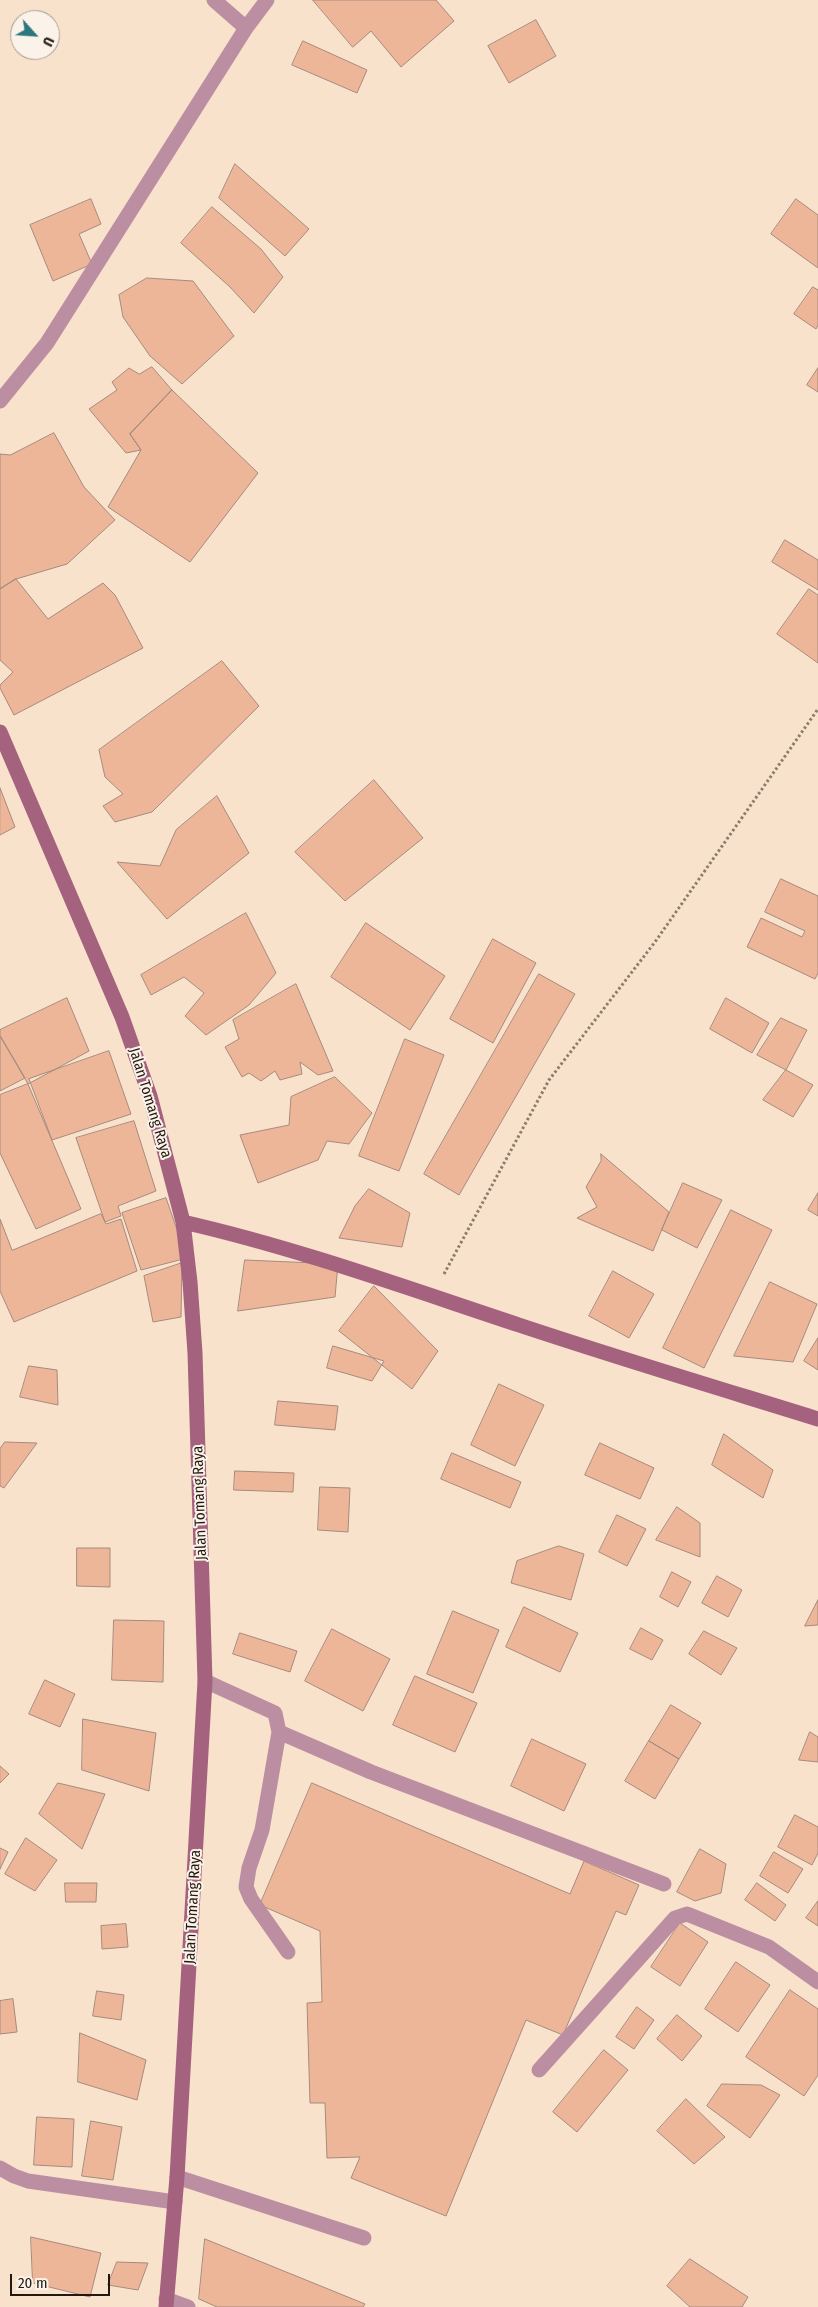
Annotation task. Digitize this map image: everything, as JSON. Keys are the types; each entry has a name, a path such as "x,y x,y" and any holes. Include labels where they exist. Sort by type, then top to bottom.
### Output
{"main road":[{"name":"Jalan Tomang Raya","path":"0,732 122,1017 150,1096 183,1222 190,1282 195,1353 205,1686 177,2177 166,2303"},
{"path":"183,1222 239,1235 329,1261 573,1343 818,1419"}],"street":[{"path":"214,0 246,28"},
{"path":"0,402 47,343 246,28 266,0"},
{"path":"205,1686 279,1728 371,1772 664,1884"},
{"path":"279,1728 262,1830 246,1887 250,1899 288,1952"},
{"path":"539,2070 637,1958 675,1918 681,1915 687,1914 769,1947 818,1982"},
{"path":"0,2168 28,2181 175,2202"},
{"path":"177,2177 364,2238"},
{"path":"166,2303 188,2307"}],"path":[{"path":"432,1296 548,1080 655,942 818,709"}],"building":[{"path":"313,0 436,0 454,21 401,67 371,31 353,47"},
{"path":"536,20 556,56 509,83 488,46"},
{"path":"303,41 367,70 357,93 292,65"},
{"path":"235,164 309,229 285,256 219,198"},
{"path":"91,199 101,224 79,234 92,264 53,281 30,225"},
{"path":"796,199 818,215 818,268 771,234"},
{"path":"212,207 261,249 283,277 254,313 230,287 181,243"},
{"path":"147,278 193,281 234,336 182,384 150,356 123,317 119,295"},
{"path":"813,287 818,290 818,325 816,329 794,314"},
{"path":"152,367 172,390 130,434 141,450 126,453 89,409 117,390 112,382 129,368 139,374"},
{"path":"818,368 818,392 807,385"},
{"path":"172,390 258,473 190,562 108,507 141,450 130,434"},
{"path":"54,433 84,487 115,520 67,564 16,579 0,589 0,454 10,455"},
{"path":"785,540 818,560 818,590 772,562"},
{"path":"16,579 48,619 103,583 115,595 143,648 14,715 0,688 0,685 13,672 0,660 0,589"},
{"path":"809,589 818,595 818,663 777,634"},
{"path":"222,661 259,706 152,812 115,822 103,806 123,794 105,777 99,750"},
{"path":"374,780 423,838 345,901 295,852"},
{"path":"0,788 15,827 0,835"},
{"path":"217,796 249,853 167,919 117,862 160,866 176,830"},
{"path":"781,879 818,896 818,973 815,979 747,947 761,918 802,937 805,931 765,912"},
{"path":"246,913 276,973 249,1005 206,1035 185,1016 204,993 184,977 151,995 141,975"},
{"path":"366,923 445,976 410,1030 331,977"},
{"path":"493,939 536,963 493,1043 450,1019"},
{"path":"539,974 575,994 459,1195 424,1174"},
{"path":"296,984 333,1071 318,1075 300,1062 302,1074 280,1080 275,1071 261,1081 249,1073 242,1077 225,1047 239,1039 233,1020"},
{"path":"67,998 89,1051 28,1084 0,1036 0,1030"},
{"path":"726,998 769,1023 752,1053 710,1029"},
{"path":"781,1018 807,1030 786,1070 757,1055"},
{"path":"0,1038 25,1078 0,1091"},
{"path":"405,1039 444,1055 399,1171 359,1156"},
{"path":"109,1051 131,1114 52,1140 29,1079"},
{"path":"786,1070 813,1085 793,1117 763,1100"},
{"path":"335,1077 372,1113 349,1144 327,1141 318,1160 258,1183 240,1135 289,1125 291,1097"},
{"path":"28,1084 81,1209 36,1229 0,1153 0,1095"},
{"path":"134,1121 156,1191 118,1206 121,1216 105,1222 76,1138"},
{"path":"601,1154 669,1212 653,1251 577,1218 597,1207 586,1187 601,1161"},
{"path":"683,1183 722,1200 697,1248 662,1230"},
{"path":"369,1189 410,1213 402,1247 339,1238 355,1206"},
{"path":"818,1193 818,1216 808,1210"},
{"path":"166,1198 187,1258 141,1270 122,1213"},
{"path":"731,1210 772,1230 704,1368 663,1348"},
{"path":"101,1214 106,1224 121,1219 137,1271 14,1322 0,1291 0,1219 12,1250"},
{"path":"245,1260 338,1264 335,1297 238,1311"},
{"path":"182,1263 181,1317 153,1322 144,1276"},
{"path":"613,1271 654,1294 629,1338 589,1316"},
{"path":"770,1282 817,1304 793,1362 734,1356"},
{"path":"374,1286 438,1351 412,1389 339,1331"},
{"path":"818,1338 818,1370 804,1361"},
{"path":"333,1346 384,1361 372,1381 327,1368"},
{"path":"29,1366 57,1370 58,1405 20,1397"},
{"path":"499,1384 544,1405 515,1466 471,1445"},
{"path":"278,1401 338,1406 335,1430 275,1425"},
{"path":"724,1434 773,1470 763,1498 712,1465"},
{"path":"5,1442 37,1443 4,1488 0,1486 0,1449"},
{"path":"600,1443 654,1468 640,1499 585,1475"},
{"path":"452,1453 521,1482 510,1508 441,1479"},
{"path":"235,1471 294,1473 293,1492 234,1490"},
{"path":"320,1487 350,1488 348,1532 318,1530"},
{"path":"677,1507 700,1523 700,1557 656,1540"},
{"path":"617,1515 646,1529 627,1566 599,1552"},
{"path":"559,1546 584,1554 571,1600 511,1583 517,1561"},
{"path":"77,1548 110,1548 110,1587 77,1586"},
{"path":"672,1572 691,1582 678,1607 660,1597"},
{"path":"717,1576 742,1590 728,1617 702,1603"},
{"path":"818,1600 818,1625 805,1626"},
{"path":"524,1607 578,1633 560,1672 506,1647"},
{"path":"453,1611 499,1630 473,1693 427,1674"},
{"path":"114,1620 164,1621 163,1682 112,1680"},
{"path":"641,1628 663,1640 652,1660 630,1649"},
{"path":"332,1629 390,1659 363,1711 305,1681"},
{"path":"704,1631 737,1648 721,1675 689,1654"},
{"path":"240,1633 297,1651 290,1672 233,1654"},
{"path":"415,1676 477,1703 455,1752 393,1725"},
{"path":"45,1680 75,1694 60,1727 29,1714"},
{"path":"671,1705 701,1723 679,1759 649,1741"},
{"path":"83,1719 156,1733 149,1791 82,1770"},
{"path":"810,1732 818,1737 818,1762 799,1760"},
{"path":"532,1739 586,1764 564,1811 511,1786"},
{"path":"649,1741 679,1759 655,1799 625,1781"},
{"path":"0,1766 9,1774 0,1783"},
{"path":"58,1783 105,1794 82,1849 39,1814"},
{"path":"312,1783 570,1894 584,1861 639,1885 626,1915 616,1911 563,2035 526,2020 446,2216 351,2178 360,2157 327,2158 325,2103 310,2103 307,2003 322,2002 320,1931 260,1905"},
{"path":"795,1815 818,1827 818,1853 812,1865 778,1847"},
{"path":"26,1838 57,1860 35,1891 5,1874"},
{"path":"0,1848 8,1852 0,1869"},
{"path":"700,1849 726,1864 721,1893 695,1901 677,1892"},
{"path":"774,1852 803,1869 788,1893 760,1876"},
{"path":"65,1883 97,1883 96,1902 66,1902"},
{"path":"757,1883 786,1905 775,1921 745,1900"},
{"path":"818,1901 818,1926 806,1918"},
{"path":"680,1923 708,1942 680,1986 651,1967"},
{"path":"126,1924 128,1947 102,1949 101,1926"},
{"path":"736,1962 770,1985 738,2032 705,2009"},
{"path":"790,1990 818,2009 818,2075 804,2096 746,2057"},
{"path":"97,1991 124,1995 121,2020 93,2016"},
{"path":"13,1999 17,2032 0,2034 0,2001"},
{"path":"637,2007 654,2020 634,2049 616,2037"},
{"path":"677,2015 702,2036 682,2061 657,2039"},
{"path":"80,2033 146,2060 137,2100 78,2082"},
{"path":"604,2050 628,2070 577,2132 553,2112"},
{"path":"722,2084 761,2085 780,2095 750,2138 707,2106"},
{"path":"686,2099 725,2137 694,2164 657,2131"},
{"path":"37,2117 74,2119 72,2167 34,2165"},
{"path":"91,2121 122,2127 113,2180 82,2176"},
{"path":"31,2237 101,2253 90,2297 33,2283"},
{"path":"205,2239 365,2304 363,2307 217,2307 199,2299"},
{"path":"690,2259 748,2297 742,2307 690,2307 667,2286"},
{"path":"117,2262 148,2263 138,2290 108,2285"}]}
